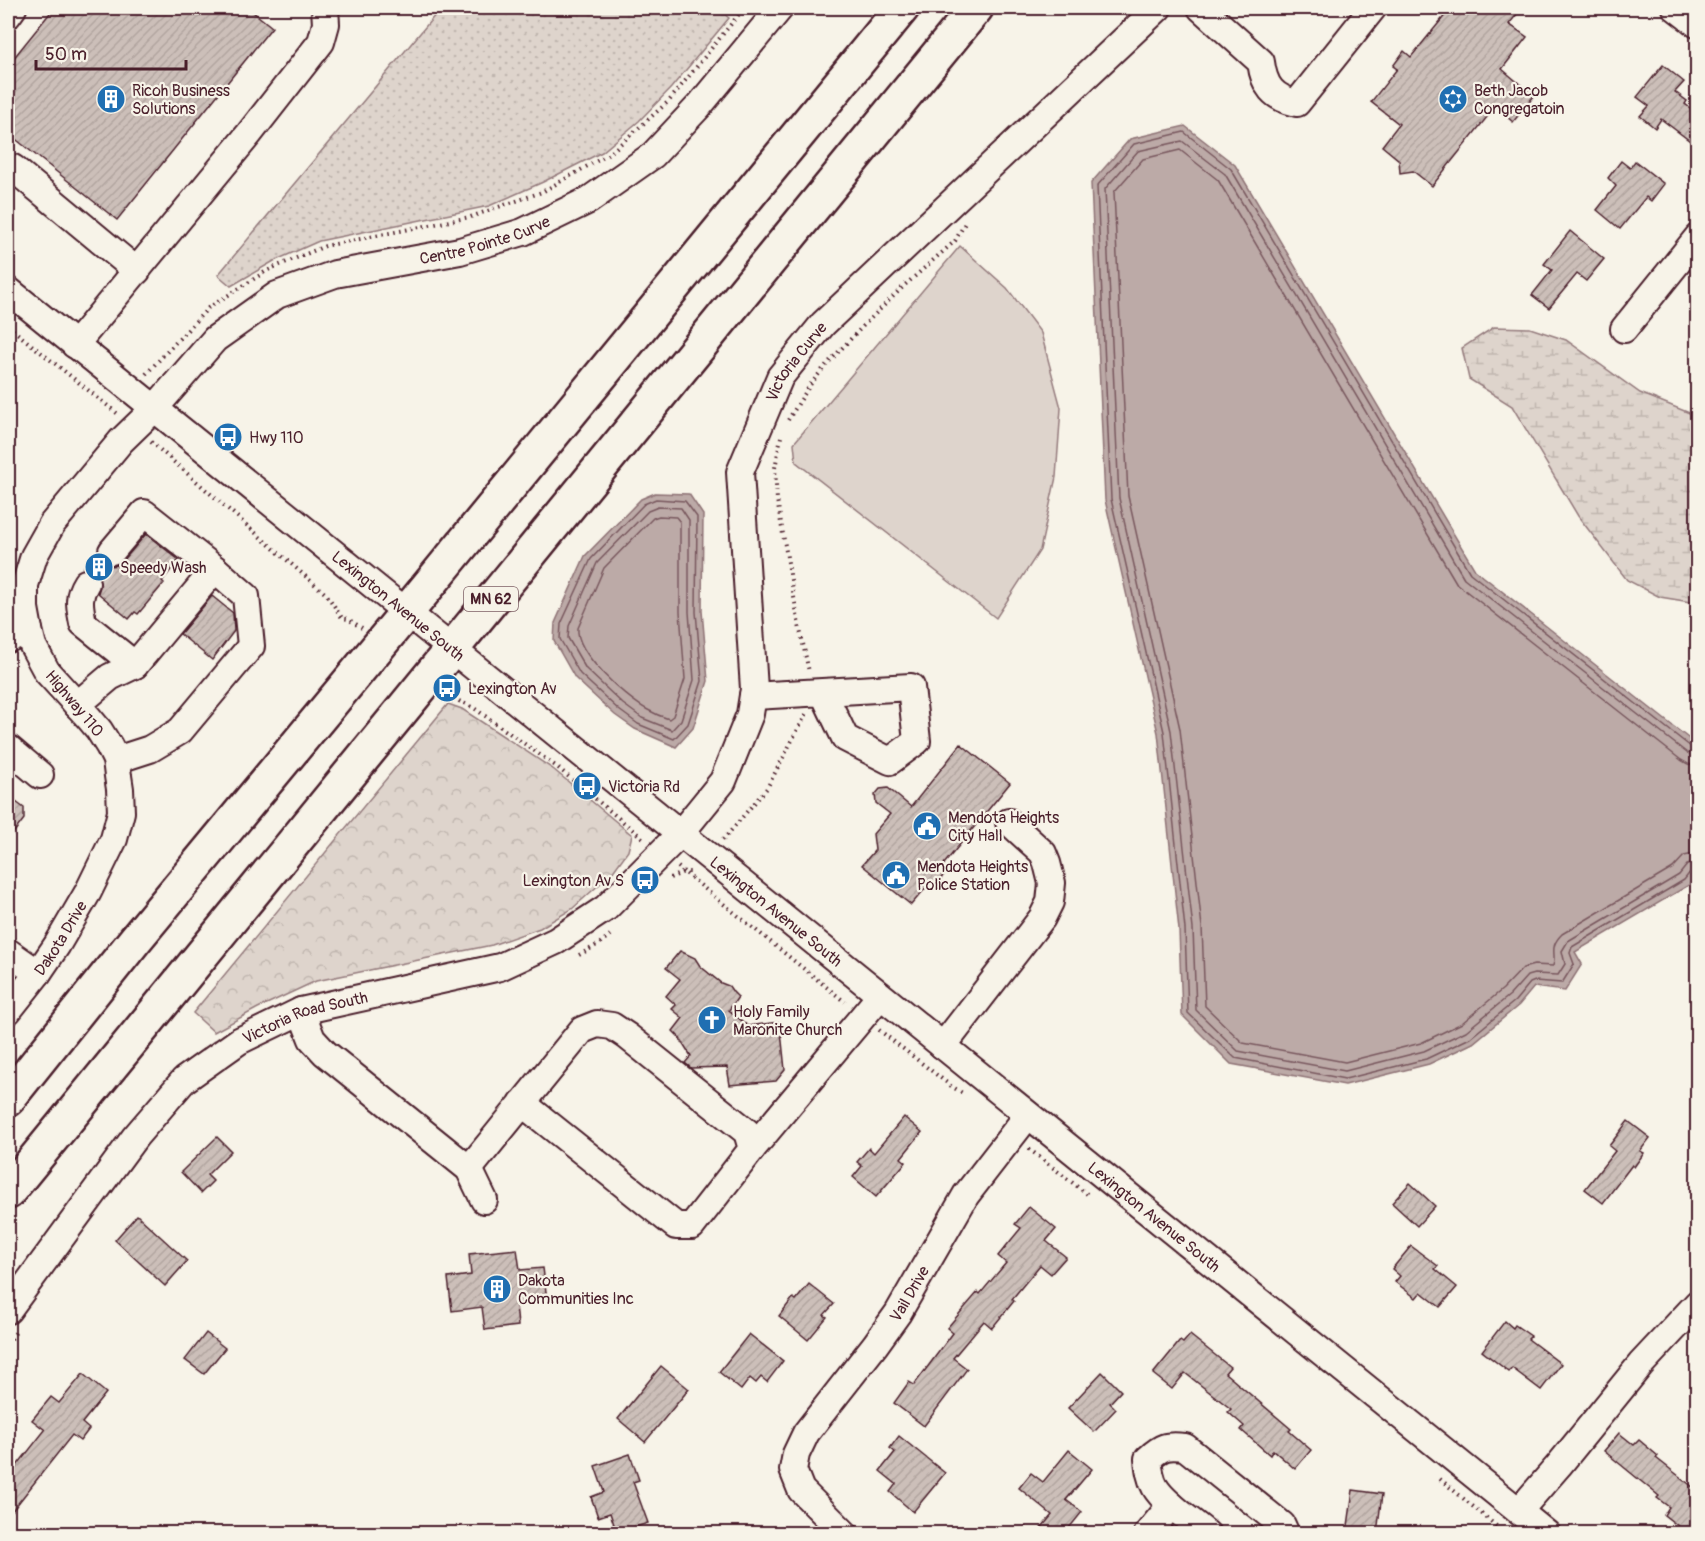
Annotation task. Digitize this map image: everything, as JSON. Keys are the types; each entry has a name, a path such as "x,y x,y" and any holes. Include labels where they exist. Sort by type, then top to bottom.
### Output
{"highway":[{"path":"8,1099 135,940 902,8"},
{"name":"MN 62","path":"8,1192 976,8"}],"street":[{"path":"8,15 13,8"},
{"path":"75,345 249,134 321,42 326,24 325,8"},
{"name":"Centre Pointe Curve","path":"154,409 215,339 277,295 335,274 460,250 523,232 589,200 653,155 699,106 780,8"},
{"name":"Victoria Curve","path":"680,834 723,781 750,714 754,689 740,472 780,377 823,324 1158,8"},
{"path":"1201,8 1261,62 1263,76 1272,92 1284,100 1297,103 1373,8"},
{"path":"1676,8 1698,25"},
{"path":"13,168 136,271"},
{"path":"1624,329 1698,237"},
{"name":"Lexington Avenue South","path":"8,290 942,1046 1021,1125 1546,1533"},
{"name":"Highway 110","path":"88,891 114,840 121,812 116,760 99,730 47,672 33,646 18,634 25,608 25,585 29,568 39,545 52,524 121,441 154,409"},
{"path":"112,551 144,513 246,596 251,646 180,731 150,749 116,760"},
{"path":"77,705 110,677 135,665 215,569"},
{"path":"86,583 81,591 80,604 83,623 135,665"},
{"path":"753,696 817,692"},
{"path":"8,748 40,775"},
{"path":"942,1046 1042,918 1050,902 1052,883 1043,853 1009,822"},
{"name":"Victoria Road South","path":"8,1310 135,1137 184,1080 239,1041 301,1011 500,967 556,941 606,908 680,834"},
{"name":"Dakota Drive","path":"8,1011 57,945 88,891"},
{"path":"8,952 38,973"},
{"path":"522,1103 676,1226 692,1226 880,996"},
{"path":"301,1011 312,1039 325,1053 469,1169 484,1200"},
{"path":"469,1169 582,1030 597,1024 612,1026 627,1036 747,1132 753,1149"},
{"name":"Vail Drive","path":"845,1533 801,1490 793,1470 796,1454 806,1433 898,1313 966,1195 1021,1125"},
{"path":"1519,1511 1641,1364 1698,1303"},
{"path":"1207,1533 1155,1488 1149,1472 1148,1459 1158,1449 1169,1445 1185,1447 1282,1525 1286,1533"},
{"path":"1147,1533 1172,1505"}],"path":[{"path":"165,353 208,308 268,270 325,246 470,217 542,192 609,154 669,101 744,8"},
{"path":"729,834 767,789 817,692 812,683 798,620 777,500 775,468 782,429 826,364 905,285 955,241 970,214"},
{"path":"8,326 112,409"},
{"path":"150,442 327,595 342,618 348,619"},
{"path":"459,700 474,708 557,767 632,829"},
{"path":"684,872 951,1086 968,1096"},
{"path":"1021,1125 1031,1151 1093,1198"},
{"path":"1433,1473 1506,1533"}],"green space":[{"path":"441,8 717,8 729,18 671,88 639,121 602,152 489,206 319,241 274,261 231,286 218,275"},
{"path":"960,246 1007,288 1041,333 1061,408 1056,477 1040,550 996,618 796,462 794,443"},
{"path":"1494,327 1530,328 1566,340 1640,393 1697,416 1697,603 1660,597 1627,580 1578,516 1512,406 1469,379 1462,348"},
{"path":"448,704 462,709 553,769 632,835 628,851 612,873 572,909 540,928 492,945 316,981 214,1032 193,1013"}],"water":[{"path":"1185,126 1235,165 1475,570 1697,745 1697,873 1689,885 1575,952 1582,964 1565,991 1534,987 1519,1005 1473,1043 1429,1064 1345,1085 1231,1064 1182,1015 1179,930 1158,733 1105,500 1091,183 1130,139"},
{"path":"655,493 689,494 703,515 702,611 708,681 693,728 676,747 635,729 615,715 575,678 554,641 555,623 585,556 641,499"}],"building":[{"name":"Ricoh Business Solutions","path":"54,8 248,8 272,27 117,220 8,133 8,65"},
{"name":"Beth Jacob Congregatoin","path":"1451,8 1522,8 1509,24 1527,37 1502,69 1534,96 1513,122 1495,107 1432,186 1413,171 1400,173 1399,160 1382,146 1399,124 1371,102 1397,69 1393,66 1404,51 1411,57"},
{"path":"1663,65 1684,82 1675,92 1698,114 1698,147 1661,119 1655,128 1640,116 1649,106 1637,97"},
{"path":"1621,161 1630,168 1635,161 1664,184 1651,201 1646,197 1620,229 1597,210 1616,186 1608,178"},
{"path":"1570,231 1604,259 1586,281 1577,274 1549,308 1532,295 1552,270 1544,264"},
{"path":"146,534 179,560 162,581 164,583 138,614 135,612 129,619 98,593 101,583 99,576 93,570 85,568 98,553 103,563 110,566 118,565"},
{"path":"212,596 233,613 234,631 212,660 180,634"},
{"name":"Mendota Heights City Hall","path":"961,744 1010,783 944,864 945,873 938,883 930,883 911,905 862,865 875,850 873,834 890,814 876,803 875,795 880,789 888,788 911,807"},
{"path":"8,796 24,808 24,819 8,840"},
{"name":"Holy Family Maronite Church","path":"680,951 695,958 700,966 721,983 729,986 738,997 729,1010 748,1026 780,1022 785,1070 776,1081 730,1085 727,1067 691,1068 685,1063 691,1056 673,1031 683,1018 672,1009 676,1005 666,996 680,979 666,968"},
{"path":"904,1117 922,1132 901,1158 906,1162 876,1197 853,1177 862,1166 857,1162 869,1148 874,1153"},
{"path":"1628,1121 1650,1138 1640,1151 1644,1153 1634,1167 1632,1165 1603,1203 1585,1189 1615,1151 1609,1146"},
{"path":"217,1137 231,1151 207,1175 213,1181 201,1193 181,1172"},
{"path":"1410,1183 1435,1206 1417,1226 1392,1203"},
{"path":"1029,1207 1056,1229 1046,1241 1066,1257 1051,1274 1040,1265 992,1328 984,1321 953,1358 967,1369 924,1426 894,1403 909,1382 914,1385 953,1333 947,1328 1006,1263 998,1256 1021,1228 1015,1224"},
{"path":"137,1215 187,1261 165,1286 115,1240"},
{"path":"1411,1246 1438,1266 1435,1269 1457,1287 1440,1307 1421,1292 1416,1298 1395,1282 1400,1276 1392,1269"},
{"name":"Dakota Communities Inc","path":"517,1249 520,1270 543,1268 547,1300 516,1304 518,1326 485,1330 482,1307 452,1311 448,1278 471,1275 469,1254"},
{"path":"809,1284 834,1304 824,1315 827,1317 808,1340 779,1316 793,1298 796,1300"},
{"path":"1505,1321 1513,1328 1515,1325 1531,1336 1528,1339 1561,1364 1541,1390 1512,1368 1509,1372 1482,1351"},
{"path":"206,1333 225,1348 204,1374 185,1360"},
{"path":"749,1334 783,1361 767,1382 761,1377 756,1383 750,1378 741,1390 719,1372"},
{"path":"1190,1335 1230,1367 1225,1373 1291,1429 1289,1431 1311,1450 1295,1469 1273,1450 1270,1455 1241,1430 1244,1426 1228,1412 1231,1409 1185,1373 1172,1389 1153,1374 1180,1341 1183,1343"},
{"path":"661,1366 689,1389 645,1442 618,1419"},
{"path":"1102,1372 1121,1391 1110,1403 1116,1409 1094,1432 1068,1408"},
{"path":"83,1374 106,1393 82,1423 89,1429 80,1441 72,1435 8,1516 8,1477 45,1430 32,1420 51,1397 59,1403"},
{"path":"1619,1433 1634,1445 1639,1440 1658,1456 1656,1458 1698,1491 1698,1533 1687,1533 1664,1515 1669,1507 1657,1498 1659,1496 1604,1451"},
{"path":"899,1436 945,1473 913,1512 890,1492 896,1484 880,1471 895,1452 890,1448"},
{"path":"1069,1450 1092,1469 1066,1500 1082,1512 1065,1533 1037,1533 1052,1515 1019,1488 1031,1473 1043,1482"},
{"path":"630,1454 639,1480 633,1482 648,1523 617,1533 610,1513 598,1517 591,1497 604,1492 595,1466"},
{"path":"1353,1490 1382,1494 1377,1533 1347,1533"}],"tunnel":[{"path":"86,583 112,551"}],"place":[{"name":"Ricoh Business Solutions","path":"111,99"},
{"name":"Beth Jacob Congregatoin","path":"1453,99"},
{"name":"Hwy 110","path":"228,437"},
{"name":"Speedy Wash","path":"99,567"},
{"name":"Lexington Av","path":"447,688"},
{"name":"Victoria Rd","path":"587,786"},
{"name":"Mendota Heights City Hall","path":"927,826"},
{"name":"Mendota Heights Police Station","path":"896,875"},
{"name":"Lexington Av S","path":"645,880"},
{"name":"Holy Family Maronite Church","path":"712,1020"},
{"name":"Dakota Communities Inc","path":"497,1289"}]}
